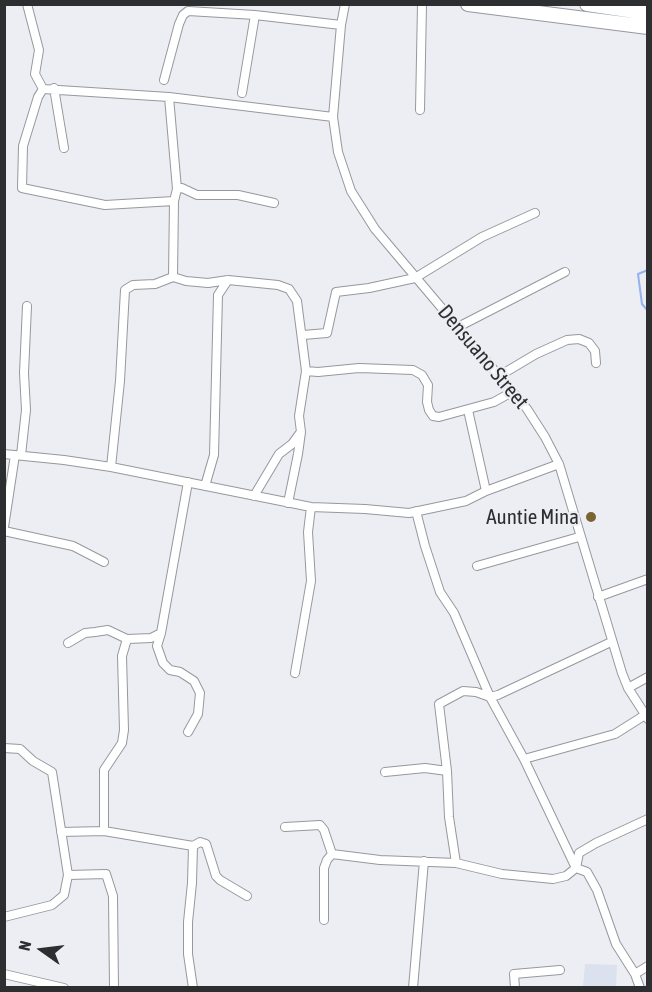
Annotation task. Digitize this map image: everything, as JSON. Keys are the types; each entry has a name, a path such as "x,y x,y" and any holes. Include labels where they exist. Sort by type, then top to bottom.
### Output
{"highway":[{"path":"468,4 648,27"},
{"path":"587,4 648,13"}],"street":[{"path":"27,4 39,50 35,74 43,89"},
{"name":"Densuano Street","path":"345,4 333,117 338,152 351,191 375,229 527,409 545,437 559,464 611,642 628,688 646,717"},
{"path":"420,110 422,4"},
{"path":"164,80 179,24 183,15 188,11 255,15 341,25"},
{"path":"242,93 255,15"},
{"path":"54,88 64,148"},
{"path":"43,89 169,98 333,117"},
{"path":"43,89 38,97 23,146 22,188 105,205 174,201"},
{"path":"169,98 177,189 174,201 173,277"},
{"path":"177,189 182,188 197,195 238,195 274,202"},
{"path":"303,335 327,333 336,292 369,288 415,278 482,237 535,213"},
{"path":"458,327 565,272"},
{"path":"111,467 120,381 125,290 133,285 155,284 173,277 208,283 228,280 258,282 289,289 297,301 303,335 306,371 299,416 301,432 288,503"},
{"path":"205,486 214,455 218,295 228,280"},
{"path":"208,283 218,295"},
{"path":"27,306 24,373 26,410 4,529 73,546 104,562"},
{"path":"499,376 536,354 567,340 579,339 589,343 595,351 596,363"},
{"path":"306,371 370,368 413,370 422,375 428,385 427,402 434,416 439,417 494,402 512,392"},
{"path":"468,410 486,491"},
{"path":"254,496 279,454 292,444 301,432"},
{"path":"4,454 111,467 311,507 409,513 466,501 486,491 559,464"},
{"path":"188,482 157,646 163,663 170,670 180,672 194,681 200,693 198,714 188,732"},
{"path":"295,673 311,581 308,532 311,507"},
{"path":"416,510 440,592 454,613 490,697 524,759 576,868 587,872 597,890 616,944 635,974 640,987"},
{"path":"477,566 579,537"},
{"path":"598,597 648,579"},
{"path":"68,644 86,633 108,630 127,639 151,638 161,633"},
{"path":"104,831 104,770 122,743 124,730 123,656 127,639"},
{"path":"456,862 449,817 447,771 439,704 463,691 476,692 490,697 539,677 611,642"},
{"path":"628,688 648,677"},
{"path":"524,759 615,734 646,717"},
{"path":"4,747 20,749 33,761 52,772 68,875 64,895 52,905 4,917"},
{"path":"385,772 425,768 447,771"},
{"path":"332,854 380,860 456,862 502,874 553,879 566,876 576,868 579,853 648,819"},
{"path":"285,827 320,825 332,854"},
{"path":"61,832 104,831 193,846 200,842 206,844 216,876 247,896"},
{"path":"193,846 188,922 188,954 193,987"},
{"path":"324,920 324,868 332,854"},
{"path":"413,987 424,861"},
{"path":"68,875 106,874 113,896 114,987"},
{"path":"635,974 648,966"},
{"path":"515,987 514,974 560,970"},
{"path":"4,974 64,987"}],"shaded area":[{"path":"585,964 617,965 616,987 583,987"}],"waterway":[{"path":"648,270 638,274 642,304 648,311"}],"place":[{"name":"Auntie Mina","path":"591,517"}]}
